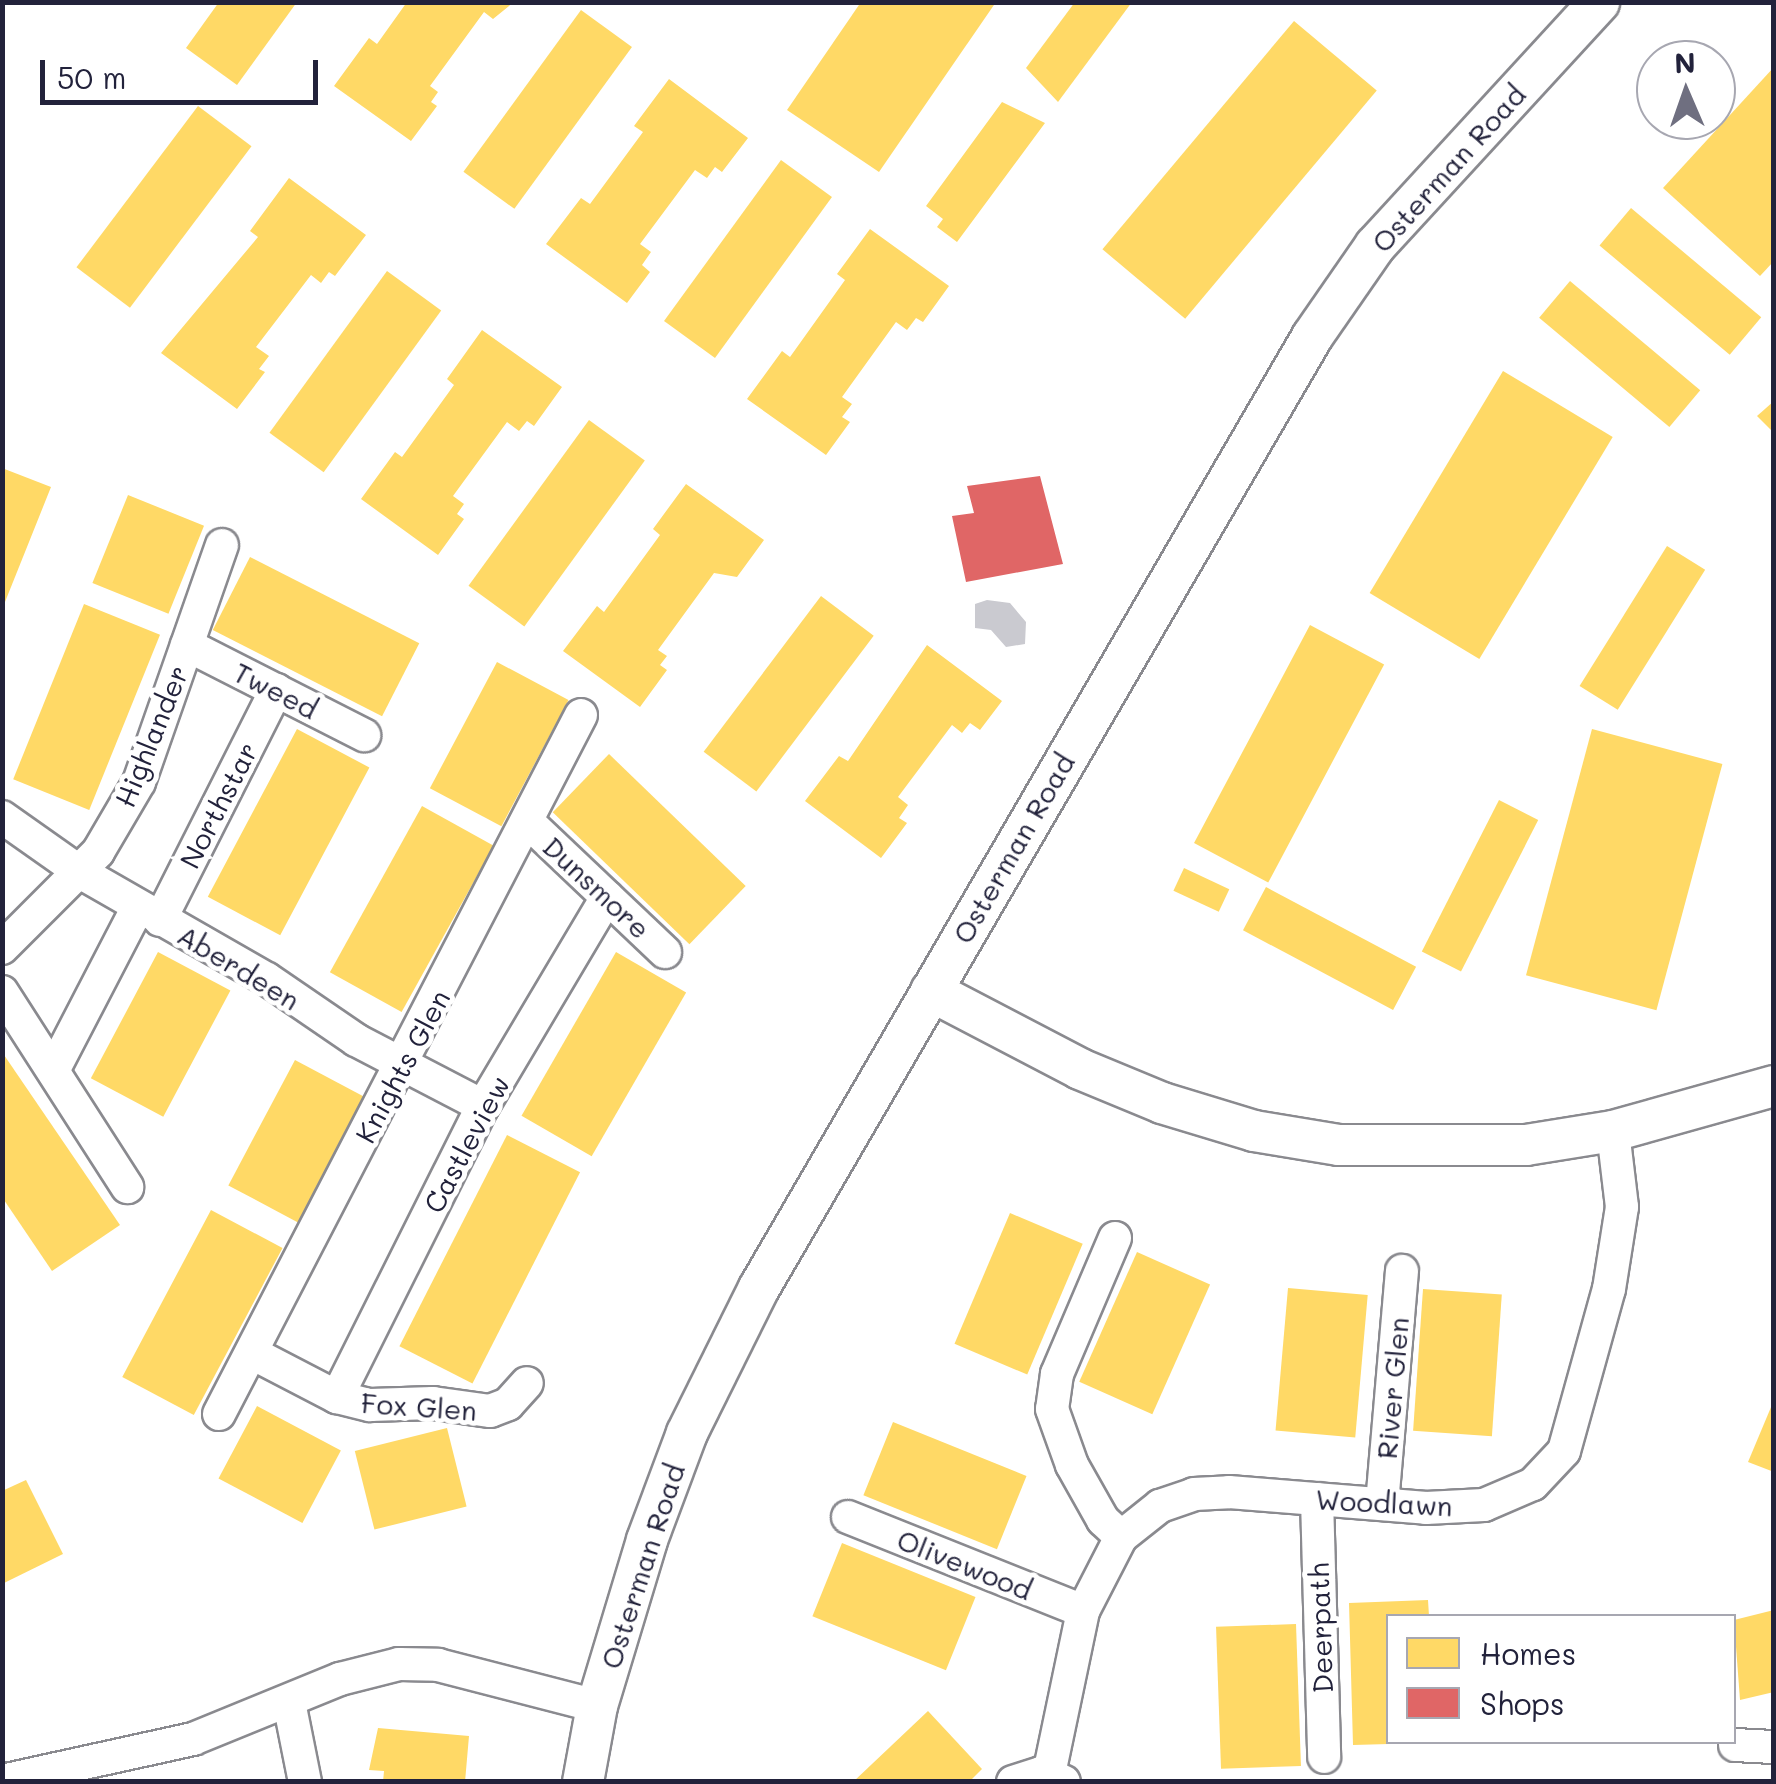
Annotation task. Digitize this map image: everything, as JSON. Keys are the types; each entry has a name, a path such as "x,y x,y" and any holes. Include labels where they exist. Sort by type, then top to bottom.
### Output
{"street":[{"name":"Osterman Road","path":"583,1782 597,1706 687,1433 759,1288 1312,337 1375,246 1599,2"},
{"name":"Highlander","path":"2,948 80,872 139,782 222,545"},
{"name":"Tweed","path":"187,645 364,734"},
{"name":"Northstar","path":"54,1069 149,914 276,690"},
{"name":"Knights Glen","path":"219,1414 581,715"},
{"name":"Aberdeen","path":"2,818 80,872 402,1066 483,1106"},
{"name":"Dunsmore","path":"528,822 665,952"},
{"name":"Castleview","path":"338,1397 483,1106 607,897"},
{"path":"931,990 1080,1069 1254,1131 1339,1145 1425,1149 1526,1145 1612,1131 1774,1086"},
{"path":"2,992 127,1187"},
{"name":"Woodlawn","path":"1057,1778 1082,1611 1121,1537 1160,1506 1194,1494 1484,1505 1533,1484 1564,1450 1609,1290 1622,1207 1612,1131"},
{"path":"1115,1238 1057,1374 1052,1409 1072,1465 1103,1520 1121,1537"},
{"name":"River Glen","path":"1382,1504 1402,1272"},
{"name":"Fox Glen","path":"252,1353 338,1397 479,1412 508,1404 527,1383"},
{"name":"Deerpath","path":"1316,1499 1324,1757"},
{"name":"Olivewood","path":"848,1517 1082,1611"},
{"path":"2,1781 193,1739 340,1678 399,1664 438,1665 597,1706"},
{"path":"289,1702 305,1782"},
{"path":"1736,1745 1774,1747"},
{"path":"1013,1782 1028,1773 1057,1778"}],"shaded area":[{"path":"987,600 1010,603 1026,622 1025,644 1006,647 991,630 975,628 975,604"}],"building: Homes":[{"path":"219,2 297,2 237,85 186,48"},
{"path":"407,2 514,2 493,19 484,12 430,86 438,92 431,102 437,106 411,141 334,86 369,38 377,44"},
{"path":"861,2 996,2 879,172 787,110"},
{"path":"1075,2 1132,2 1058,102 1026,68"},
{"path":"581,10 632,47 514,209 463,172"},
{"path":"1294,21 1377,90 1185,319 1102,249"},
{"path":"1774,67 1774,261 1760,276 1663,188 1707,140 1736,140 1736,108"},
{"path":"669,79 748,138 722,172 715,167 707,178 695,170 640,244 651,252 642,265 650,272 627,303 546,244 581,198 590,204 643,132 634,126"},
{"path":"1002,102 1045,123 957,242 937,227 943,219 926,206"},
{"path":"198,106 252,146 130,308 76,267"},
{"path":"781,160 832,197 715,358 664,321"},
{"path":"289,178 366,235 335,276 329,272 321,283 311,275 256,347 269,356 259,369 265,372 237,409 161,353 258,237 250,231"},
{"path":"1631,208 1761,317 1730,355 1600,246"},
{"path":"870,229 949,286 923,322 916,318 907,330 896,322 842,397 852,404 842,417 850,422 826,455 747,399 782,351 790,357 845,280 837,274"},
{"path":"387,271 441,310 324,472 269,433"},
{"path":"1570,281 1700,390 1669,427 1539,318"},
{"path":"482,330 562,387 534,426 527,421 519,431 507,422 453,496 464,504 457,514 464,519 438,555 361,499 395,452 402,457 454,385 447,379"},
{"path":"1503,371 1613,437 1479,659 1370,593"},
{"path":"1774,401 1774,433 1757,416"},
{"path":"589,420 645,461 524,626 469,586"},
{"path":"2,468 51,487 3,607 2,607"},
{"path":"686,484 764,540 737,577 714,573 658,650 667,656 660,665 667,670 640,707 563,651 597,606 604,612 660,535 653,529"},
{"path":"128,495 204,526 168,614 92,583"},
{"path":"1667,546 1705,570 1618,710 1580,686"},
{"path":"250,557 419,643 382,716 213,630"},
{"path":"821,596 874,636 756,791 704,752"},
{"path":"84,604 160,635 89,810 13,779"},
{"path":"1310,625 1384,664 1268,883 1194,843"},
{"path":"927,645 1002,701 980,730 970,723 962,733 952,725 898,797 908,805 899,818 907,823 881,858 805,801 839,756 848,761"},
{"path":"497,662 569,700 501,826 430,788"},
{"path":"297,729 369,767 280,935 208,897"},
{"path":"1592,729 1722,764 1656,1010 1526,975"},
{"path":"609,754 746,886 689,944 553,812"},
{"path":"1499,800 1538,820 1461,971 1422,951"},
{"path":"422,806 494,846 402,1012 330,972"},
{"path":"1184,868 1229,889 1219,912 1173,891"},
{"path":"1266,887 1416,967 1393,1010 1243,930"},
{"path":"158,952 230,990 163,1117 91,1078"},
{"path":"616,952 686,992 592,1156 522,1116"},
{"path":"2,1052 120,1225 52,1271 2,1197"},
{"path":"295,1060 367,1098 300,1223 228,1185"},
{"path":"507,1135 580,1172 472,1383 399,1346"},
{"path":"211,1210 283,1248 194,1415 122,1377"},
{"path":"1010,1213 1083,1244 1027,1375 955,1344"},
{"path":"1137,1252 1210,1285 1152,1414 1079,1382"},
{"path":"1288,1288 1368,1295 1355,1437 1276,1430"},
{"path":"1423,1289 1502,1295 1492,1436 1413,1431"},
{"path":"1774,1400 1774,1472 1748,1462"},
{"path":"257,1406 341,1451 302,1523 219,1478"},
{"path":"893,1422 1027,1476 997,1549 863,1495"},
{"path":"447,1428 467,1507 374,1530 355,1451"},
{"path":"26,1480 63,1554 2,1584 2,1491"},
{"path":"842,1543 976,1597 946,1670 812,1616"},
{"path":"1428,1600 1429,1614 1386,1614 1389,1744 1353,1745 1349,1603"},
{"path":"1774,1610 1774,1692 1740,1700 1736,1620"},
{"path":"1296,1624 1301,1766 1221,1769 1216,1627"},
{"path":"928,1711 982,1769 969,1782 853,1782"},
{"path":"378,1728 469,1736 465,1782 383,1782 384,1771 369,1770"}],"building: Shops":[{"path":"1040,476 1063,564 966,582 952,516 974,513 967,486"}]}
